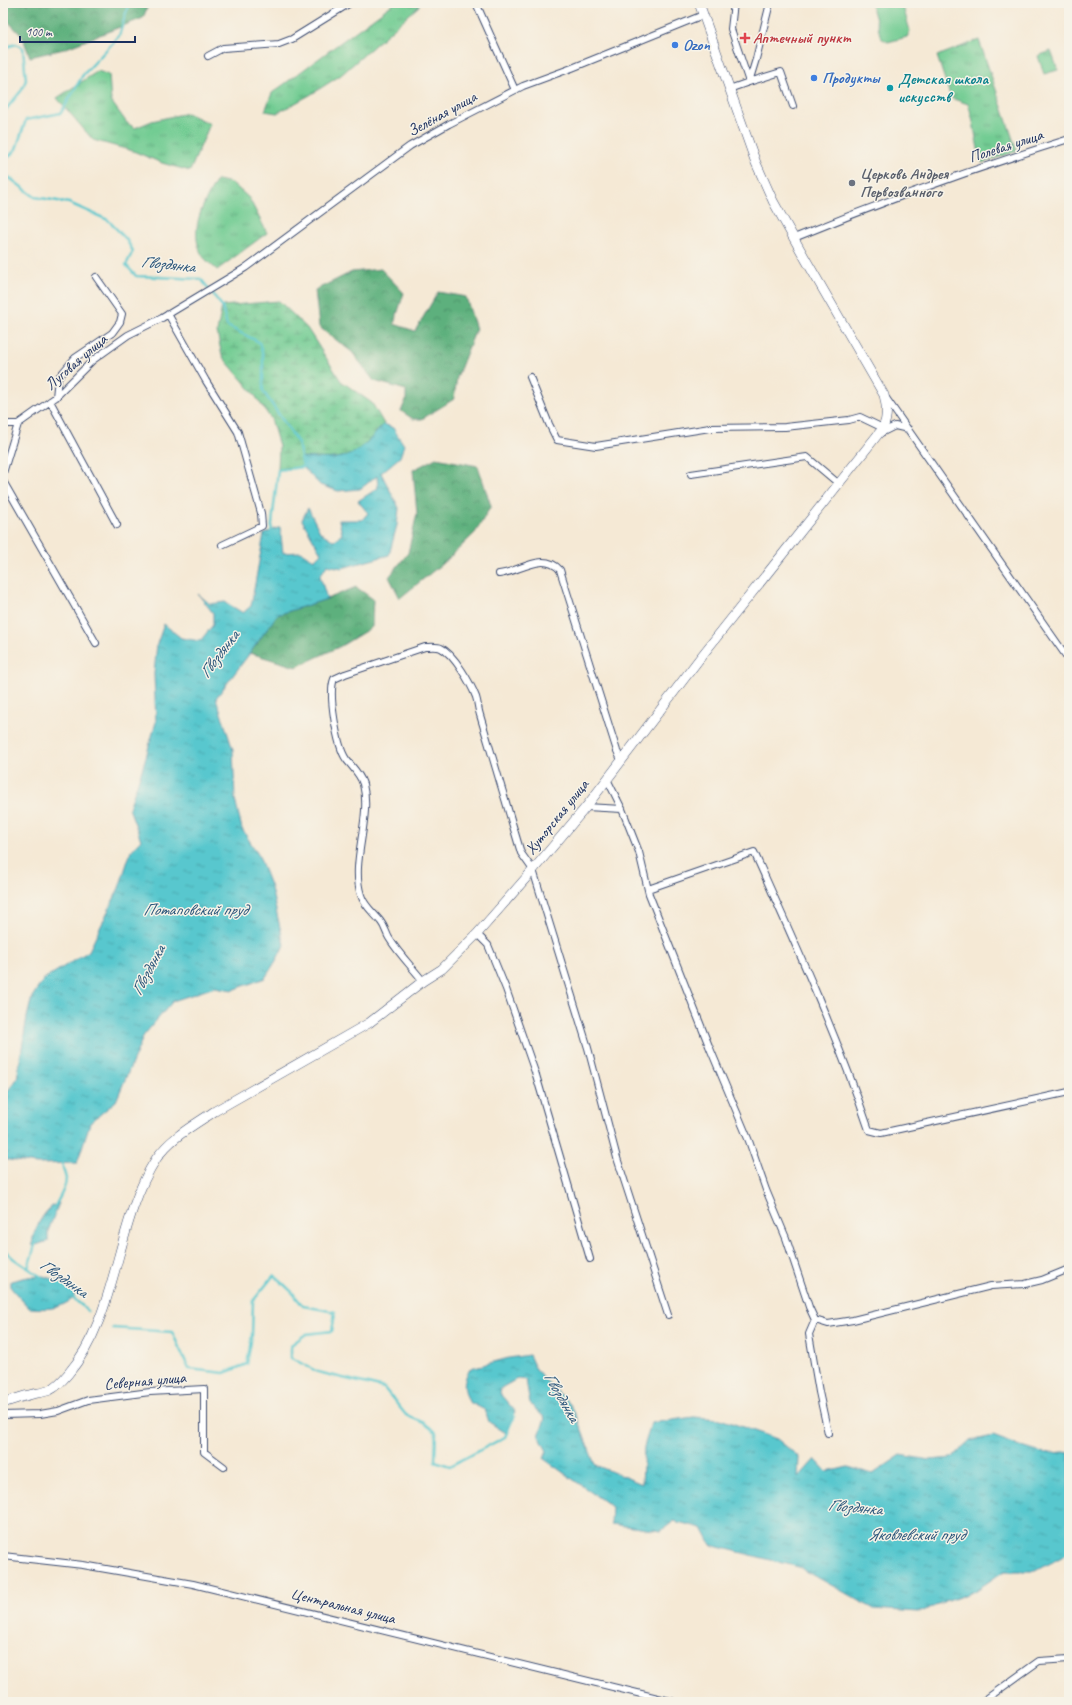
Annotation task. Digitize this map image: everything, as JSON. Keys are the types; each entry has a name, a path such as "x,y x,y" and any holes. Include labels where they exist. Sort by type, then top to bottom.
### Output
{"main road":[{"path":"699,3 756,163 794,238 884,395 888,409 886,420 881,431"},
{"name":"Хуторская улица","path":"3,1403 50,1390 63,1380 84,1353 96,1327 142,1187 157,1158 167,1146 190,1127 215,1111 369,1023 423,981 442,969 477,934 586,807 700,658 881,431"}],"street":[{"path":"208,56 223,48 279,44 292,39 350,3"},
{"path":"476,3 514,90"},
{"path":"734,3 731,29 749,82"},
{"path":"749,82 770,3"},
{"name":"Зелёная улица","path":"197,297 263,255 410,146 514,90 703,16"},
{"path":"729,88 782,72 794,106"},
{"name":"Полевая улица","path":"794,238 897,197 1069,139"},
{"path":"96,277 122,314 120,322 112,333 75,358 58,378 53,399 117,525"},
{"name":"Луговая улица","path":"18,424 53,399 93,360 128,335 197,297"},
{"path":"168,314 206,381 238,432 261,513 262,526 222,545"},
{"path":"530,378 557,440 596,446 710,428 785,427 849,420 860,417 881,431 894,426 908,429"},
{"path":"884,395 1069,660"},
{"path":"3,424 18,424 3,473"},
{"path":"691,474 807,457 839,484"},
{"path":"3,481 96,643"},
{"path":"499,574 509,573 534,562 544,562 555,565 560,570 621,760"},
{"path":"423,981 389,938 386,929 361,897 359,866 366,805 363,783 340,749 331,696 334,680 345,674 425,647 441,648 447,652 468,681 476,697 521,853 533,870 588,1048 617,1158 668,1315"},
{"path":"607,779 622,809 639,852 648,889 709,1046 749,1141 815,1320 809,1334 828,1433"},
{"path":"586,807 622,809"},
{"path":"648,889 754,852 794,940 833,1033 853,1082 869,1130 880,1133 1069,1092"},
{"path":"477,934 488,945 509,997 536,1076 590,1258"},
{"path":"815,1320 828,1324 853,1320 991,1286 1036,1282 1069,1269"},
{"name":"Северная улица","path":"3,1415 40,1414 58,1411 88,1400 150,1392 204,1389 204,1452 224,1468"},
{"name":"Центральная улица","path":"3,1556 84,1564 194,1584 674,1702"},
{"path":"982,1702 1039,1661 1069,1659"}],"green space":[{"path":"3,3 149,3 143,18 64,49 30,57 22,36 3,16"},
{"path":"394,3 419,3 419,6 341,75 310,95 277,113 265,111 272,93"},
{"path":"871,3 902,3 910,31 907,37 888,42 881,38"},
{"path":"979,40 1017,151 982,163 968,104 951,98 937,56"},
{"path":"1051,51 1058,70 1044,74 1038,56"},
{"path":"98,71 109,75 111,101 127,123 135,128 152,121 187,113 210,124 190,171 162,163 133,151 93,140 57,98"},
{"path":"217,180 232,183 249,198 267,233 217,270 202,255 198,245 197,226 199,216 207,197"},
{"path":"381,269 404,293 394,324 415,331 438,292 466,297 476,329 457,377 454,399 422,419 413,419 401,411 406,400 406,390 374,381 352,352 319,327 315,290 352,272"},
{"path":"279,301 307,328 341,381 372,403 384,424 357,451 340,458 301,457 303,467 278,470 279,446 271,419 254,394 222,356 217,332 222,306"},
{"path":"436,458 478,466 491,506 475,533 448,559 400,598 389,577 408,553 417,513 413,470"},
{"path":"356,587 373,599 372,627 341,646 296,667 250,653 277,615 327,599"}],"water":[{"name":"Потаповский пруд","path":"384,424 393,428 404,445 400,457 381,473 399,508 397,525 389,555 342,568 327,565 320,576 327,599 277,615 216,698 233,750 235,799 242,829 259,856 271,888 284,945 277,959 265,978 233,990 215,987 173,1001 144,1035 116,1101 90,1123 77,1163 37,1164 3,1159 3,1097 17,1079 27,1017 32,997 44,979 89,951 119,888 131,851 141,840 129,808 156,722 154,674 157,644 164,624 181,638 200,641 213,625 213,613 198,594 210,604 225,602 243,613 251,606 264,534 280,527 283,553 301,552 314,560 321,553 302,520 308,508 320,532 334,541 342,534 339,520 362,520 368,513 358,501 378,488 377,476 360,489 338,491 320,485 303,467 301,457 340,458 348,455 357,451"},
{"path":"59,1203 48,1231 48,1241 33,1246 33,1237 40,1220 50,1208"},
{"path":"43,1276 63,1282 74,1290 74,1298 58,1307 42,1309 29,1308 11,1288 11,1281 28,1277"},
{"name":"Яковлевский пруд","path":"529,1355 534,1366 543,1378 570,1404 595,1465 642,1484 644,1447 651,1423 694,1417 720,1419 777,1439 799,1457 798,1478 815,1459 827,1472 848,1467 873,1474 901,1455 929,1460 952,1458 970,1441 993,1436 1045,1454 1063,1452 1069,1453 1069,1553 1036,1571 1004,1571 975,1591 919,1612 874,1609 799,1567 711,1545 702,1528 674,1521 661,1531 611,1524 612,1507 544,1459 547,1451 539,1436 545,1418 530,1404 526,1380 517,1379 501,1388 500,1394 515,1411 506,1433 489,1422 485,1410 469,1402 464,1384 471,1368 509,1358"}],"waterway":[{"path":"3,163 16,149 26,120 61,113 83,75 119,36 129,3"},
{"name":"Гвоздянка","path":"3,48 16,44 23,48 26,80 21,91 3,113"},
{"name":"Гвоздянка","path":"3,173 35,197 69,203 108,220 126,239 133,251 126,265 136,276 201,279 222,306 227,326 259,342 263,356 263,391 298,443 303,467 278,470 271,533"},
{"name":"Гвоздянка","path":"55,1206 66,1182 62,1165 63,1160"},
{"name":"Гвоздянка","path":"28,1268 36,1242"},
{"path":"3,1249 14,1259 43,1278"},
{"name":"Гвоздянка","path":"113,1328 172,1332 189,1369 224,1373 247,1364 252,1335 253,1301 274,1275 292,1292 303,1306 335,1312 332,1331 306,1334 291,1345 291,1358 318,1372 384,1388 406,1415 424,1423 436,1432 435,1461 450,1466 505,1437 514,1416 512,1413"},
{"name":"Гвоздянка","path":"72,1297 88,1311"}],"place":[{"name":"Аптечный пункт","path":"745,38"},
{"name":"Ozon","path":"675,45"},
{"name":"Продукты","path":"814,78"},
{"name":"Детская школа искусств","path":"890,88"},
{"name":"Церковь Андрея Первозванного","path":"852,183"}]}
